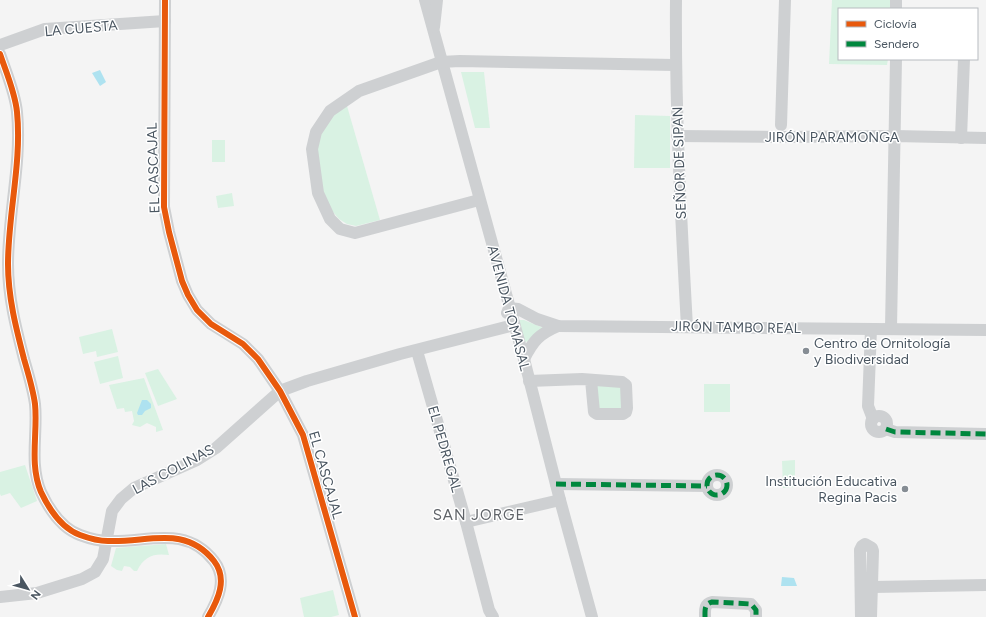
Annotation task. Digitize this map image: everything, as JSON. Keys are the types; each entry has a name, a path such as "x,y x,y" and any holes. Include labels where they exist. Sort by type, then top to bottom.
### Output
{"street":[{"name":"EL CASCAJAL","path":"165,0 164,207 182,281 197,310 212,324 243,344 258,358 280,391 303,435 355,617"},
{"name":"AVENIDA TOMASAL","path":"425,0 524,359 592,617"},
{"path":"434,35 437,0"},
{"name":"SEÑOR DE SIPAN","path":"676,0 675,65 677,136 687,327"},
{"path":"781,125 784,0"},
{"name":"LA CUESTA","path":"0,45 45,29 165,20"},
{"path":"0,54 12,88 17,110 18,136 8,264 10,296 14,321 35,404 34,457 38,484 48,506 64,526 80,535 107,541 170,537 183,539 209,554 221,575 221,588 216,603 208,617"},
{"path":"891,328 896,60"},
{"path":"961,138 964,60"},
{"path":"479,200 355,233 340,229 330,219 318,193 312,149 316,132 330,111 359,91 441,62 460,61 675,65"},
{"name":"JIRÓN PARAMONGA","path":"677,136 895,136 986,138"},
{"path":"496,330 504,319 509,308"},
{"name":"JIRÓN TAMBO REAL","path":"509,308 518,309 537,319 558,326 986,330"},
{"name":"LAS COLINAS","path":"0,597 37,593 82,580 94,572 103,559 112,511 121,499 134,488 197,460 216,448 280,391 307,381 514,325"},
{"name":"JIRÓN TAMBO REAL","path":"524,359 532,344 538,337 545,331 558,326"},
{"path":"871,329 868,406 873,419 878,416 884,417 888,421 886,429 895,432 986,434"},
{"name":"EL PEDREGAL","path":"417,351 466,522 489,610 493,617"},
{"path":"529,381 591,380"},
{"path":"556,484 707,486"},
{"path":"466,522 560,500"},
{"path":"860,617 860,550 865,544 872,548 873,551 871,617"},
{"path":"873,587 986,586"},
{"path":"705,617 706,606 708,603 712,602 751,604 756,610 756,617"}],"green space":[{"path":"832,0 891,0 891,8 838,8 838,60 888,60 887,65 829,64"},
{"path":"461,72 484,72 490,128 475,128"},
{"path":"347,106 380,220 356,226 347,224 339,219 328,206 320,188 316,144 319,133 337,110"},
{"path":"635,115 670,116 670,168 634,168"},
{"path":"212,140 225,140 225,162 212,162"},
{"path":"232,193 234,206 218,208 216,196"},
{"path":"518,320 524,320 546,329 529,341 525,342"},
{"path":"112,329 118,352 97,357 96,351 83,354 79,337"},
{"path":"118,356 123,378 100,384 94,362"},
{"path":"158,369 177,399 158,406 145,373"},
{"path":"144,378 163,430 156,432 156,427 147,423 140,427 132,425 134,421 132,411 125,412 124,408 117,409 109,385"},
{"path":"704,384 730,384 730,412 704,412"},
{"path":"624,385 624,410 597,411 596,386"},
{"path":"795,460 795,487 783,488 782,461"},
{"path":"25,465 37,501 21,508 10,493 1,496 0,472"},
{"path":"166,544 169,555 154,555 146,559 137,571 134,571 130,567 124,566 122,571 111,566 116,548"},
{"path":"333,590 339,615 331,617 304,617 300,598"}],"water":[{"path":"100,70 106,82 100,86 92,73"},
{"path":"142,400 147,400 151,404 151,408 145,411 142,415 138,415 137,413"},
{"path":"782,577 794,578 797,586 781,586"}],"marked path":[{"path":"886,429 895,432 986,434"},
{"path":"717,475 724,478 727,485 724,492 717,495 710,492 707,485 710,478 717,475"},
{"path":"556,484 707,486"},
{"path":"705,617 706,606 712,602 751,604 756,610 756,617"}],"cycle path":[{"path":"165,0 164,207 182,281 197,310 211,324 243,344 258,359 280,391 303,435 355,617"},
{"path":"0,54 14,97 17,112 18,131 18,150 10,226 8,264 9,288 15,324 32,387 35,404 35,470 41,492 61,523 73,532 80,535 108,541 151,538 178,539 191,543 203,550 214,561 218,568 221,582 218,597 208,617"}],"place":[{"name":"Centro de Ornitología y Biodiversidad","path":"806,351"},
{"name":"Institución Educativa Regina Pacis","path":"905,489"}],"district":[{"name":"SAN JORGE","path":"479,515"}]}
